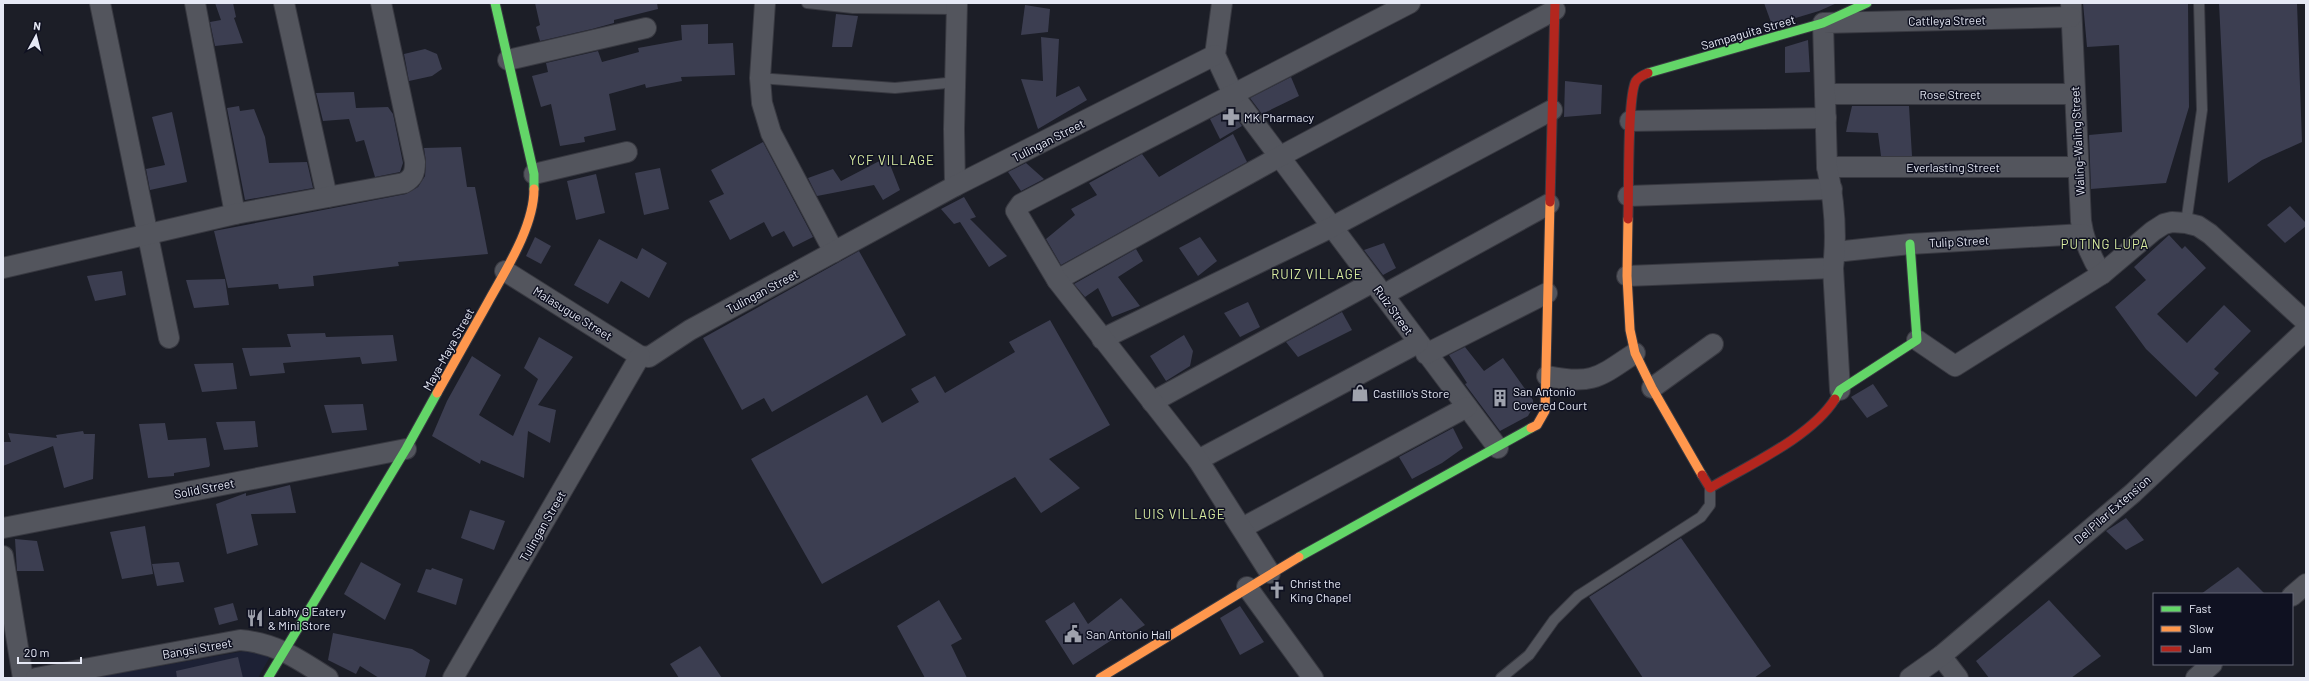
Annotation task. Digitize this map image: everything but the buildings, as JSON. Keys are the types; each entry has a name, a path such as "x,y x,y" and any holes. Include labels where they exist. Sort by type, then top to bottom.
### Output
{"street":[{"path":"100,3 146,234 170,338"},
{"path":"195,3 235,214"},
{"path":"284,3 327,197"},
{"path":"3,268 235,214 404,183 412,178 415,171 381,3"},
{"name":"Maya-Maya Street","path":"268,678 406,449 505,271 528,223 534,199 534,174 495,3"},
{"path":"765,3 760,78 762,103 771,133 834,252"},
{"path":"1215,55 1222,3"},
{"path":"1270,572 1198,460 1057,280 1016,211 1021,204 1234,96 1410,3"},
{"name":"Sampaguita Street","path":"1630,121 1635,82 1642,75 1823,24 1867,3"},
{"path":"955,186 954,129 957,82 957,6"},
{"path":"1057,280 1555,6"},
{"path":"1100,678 1270,572 1498,448 1537,425 1545,411 1547,376 1547,293 1555,6"},
{"name":"Cattleya Street","path":"1823,24 2071,10"},
{"name":"Waling-Waling Street","path":"2071,10 2078,166 2083,234 2092,260 2102,274"},
{"path":"1823,24 1827,167 1832,189 1840,390"},
{"path":"508,60 646,28"},
{"name":"Ruiz Street","path":"1215,55 1234,96 1422,349 1498,448"},
{"name":"Tulingan Street","path":"454,678 640,356 649,357 690,330 955,186 1215,55"},
{"name":"Rose Street","path":"1825,94 2075,94"},
{"path":"1102,339 1332,227 1552,110"},
{"path":"1826,118 1630,121 1627,276 1630,330 1635,353 1652,388 1710,488 1807,430 1827,412 1840,390 1917,340"},
{"path":"534,174 627,152"},
{"name":"Everlasting Street","path":"1827,167 2078,166"},
{"path":"1628,196 1832,189"},
{"path":"1152,402 1549,204"},
{"path":"1917,340 1955,366 2102,274 2153,231 2172,222 2186,222 2198,226 2210,234 2306,322"},
{"name":"Tulip Street","path":"1627,276 1834,260 1910,244 2083,234"},
{"path":"1910,244 1917,340"},
{"name":"Malasugue Street","path":"505,271 640,356"},
{"path":"1198,460 1422,349 1547,293"},
{"name":"Del Pilar Extension","path":"1910,678 1941,656 2133,493 2306,330"},
{"path":"1652,388 1713,344"},
{"path":"1547,376 1573,381 1587,380 1608,371 1635,353"},
{"path":"1242,528 1467,407"},
{"name":"Solid Street","path":"3,528 406,449"},
{"path":"3,556 23,678"},
{"path":"2293,595 2306,584"},
{"path":"1247,587 1313,678"},
{"name":"Bangsi Street","path":"36,678 225,642 255,641 284,651 328,678"},
{"path":"1941,656 1958,678"},
{"path":"2196,678 2211,665"}],"lane":[{"path":"806,3 853,8 957,6"},
{"path":"2186,222 2202,110 2199,3"},
{"path":"760,78 895,88 957,82"},
{"path":"1507,676 1529,655 1554,620 1578,596 1701,517 1710,505 1710,488"}],"shaded area":[{"path":"256,649 271,655 258,678 92,678"}],"traffic: fast":[{"path":"495,3 534,174 534,189"},
{"path":"1648,73 1823,23 1867,3"},
{"path":"1835,399 1840,390 1917,340 1910,244"},
{"path":"268,678 406,449 437,393"},
{"path":"1299,557 1531,428"}],"traffic: slow":[{"path":"437,393 517,248 529,218 533,203 534,189"},
{"path":"1531,428 1537,425 1545,411 1550,202"},
{"path":"1628,219 1627,276 1630,330 1635,353 1652,388 1702,475"},
{"path":"1100,678 1299,557"}],"traffic: jam":[{"path":"1550,202 1555,3"},
{"path":"1628,219 1629,147 1633,90 1636,81 1641,76 1648,73"},
{"path":"1702,475 1710,488 1760,460 1811,426 1835,399"}],"place":[{"name":"MK Pharmacy","path":"1231,117"},
{"name":"Castillo's Store","path":"1360,393"},
{"name":"San Antonio Covered Court","path":"1500,398"},
{"name":"Christ the King Chapel","path":"1277,590"},
{"name":"Labhy G Eatery & Mini Store","path":"255,618"},
{"name":"San Antonio Hall","path":"1073,634"}],"district":[{"name":"YCF VILLAGE","path":"892,160"},
{"name":"PUTING LUPA","path":"2105,244"},
{"name":"RUIZ VILLAGE","path":"1317,274"},
{"name":"LUIS VILLAGE","path":"1180,514"}]}
